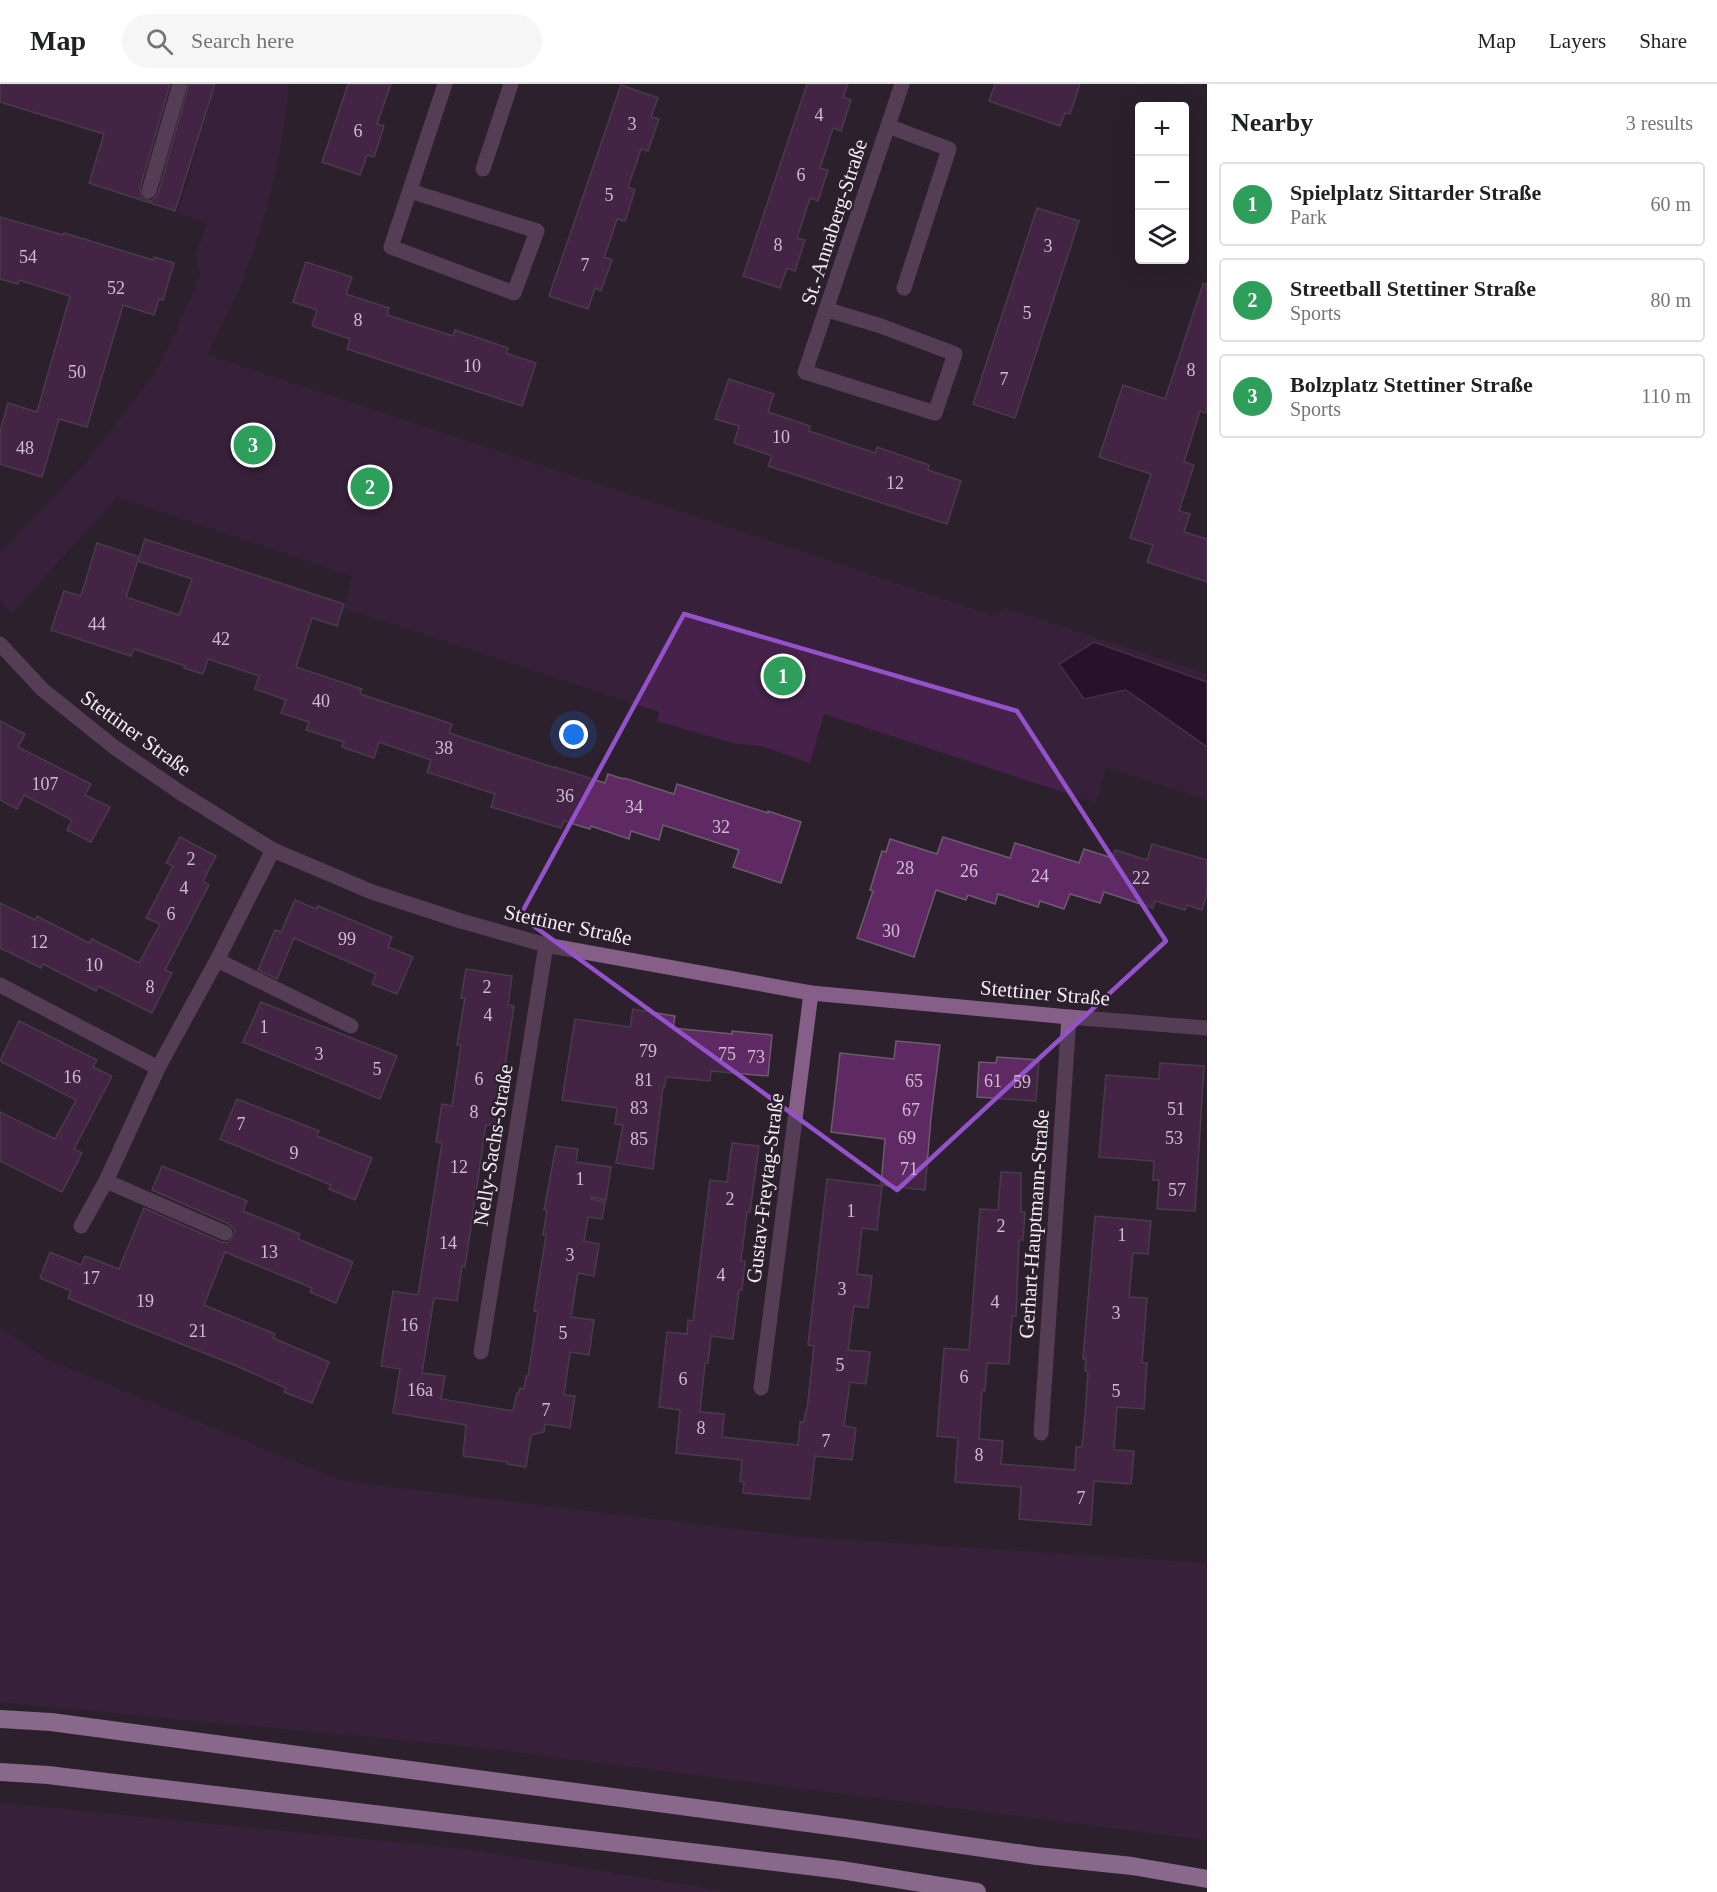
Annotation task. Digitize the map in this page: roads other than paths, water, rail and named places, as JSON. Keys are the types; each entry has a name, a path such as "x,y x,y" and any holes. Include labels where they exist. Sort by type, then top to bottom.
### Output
{"highway":[{"path":"0,1719 74,1725 1037,1856 1132,1866 1207,1879"},
{"path":"0,1772 59,1776 829,1868 977,1892"}],"street":[{"path":"148,191 180,84"},
{"path":"410,191 537,231 514,293 391,248 445,84"},
{"path":"483,169 511,84"},
{"name":"St.-Annaberg-Straße","path":"828,310 881,326 955,354 935,413 805,372 828,310 902,84"},
{"path":"888,126 949,149 904,288"},
{"name":"Stettiner Straße","path":"0,644 43,690 114,747 273,850 372,892 461,921 546,945 811,993 1207,1028"},
{"path":"81,1226 106,1181 158,1068 273,850"},
{"name":"Nelly-Sachs-Straße","path":"482,1352 546,945"},
{"path":"217,960 351,1026"},
{"path":"0,985 158,1068"},
{"name":"Gustav-Freytag-Straße","path":"761,1388 811,993"},
{"name":"Gerhart-Hauptmann-Straße","path":"1041,1433 1069,1017"},
{"path":"106,1181 225,1233"}],"place":[{"name":"Bolzplatz Stettiner Straße","path":"253,445"},
{"name":"Streetball Stettiner Straße","path":"370,487"},
{"name":"Spielplatz Sittarder Straße","path":"783,676"}]}
